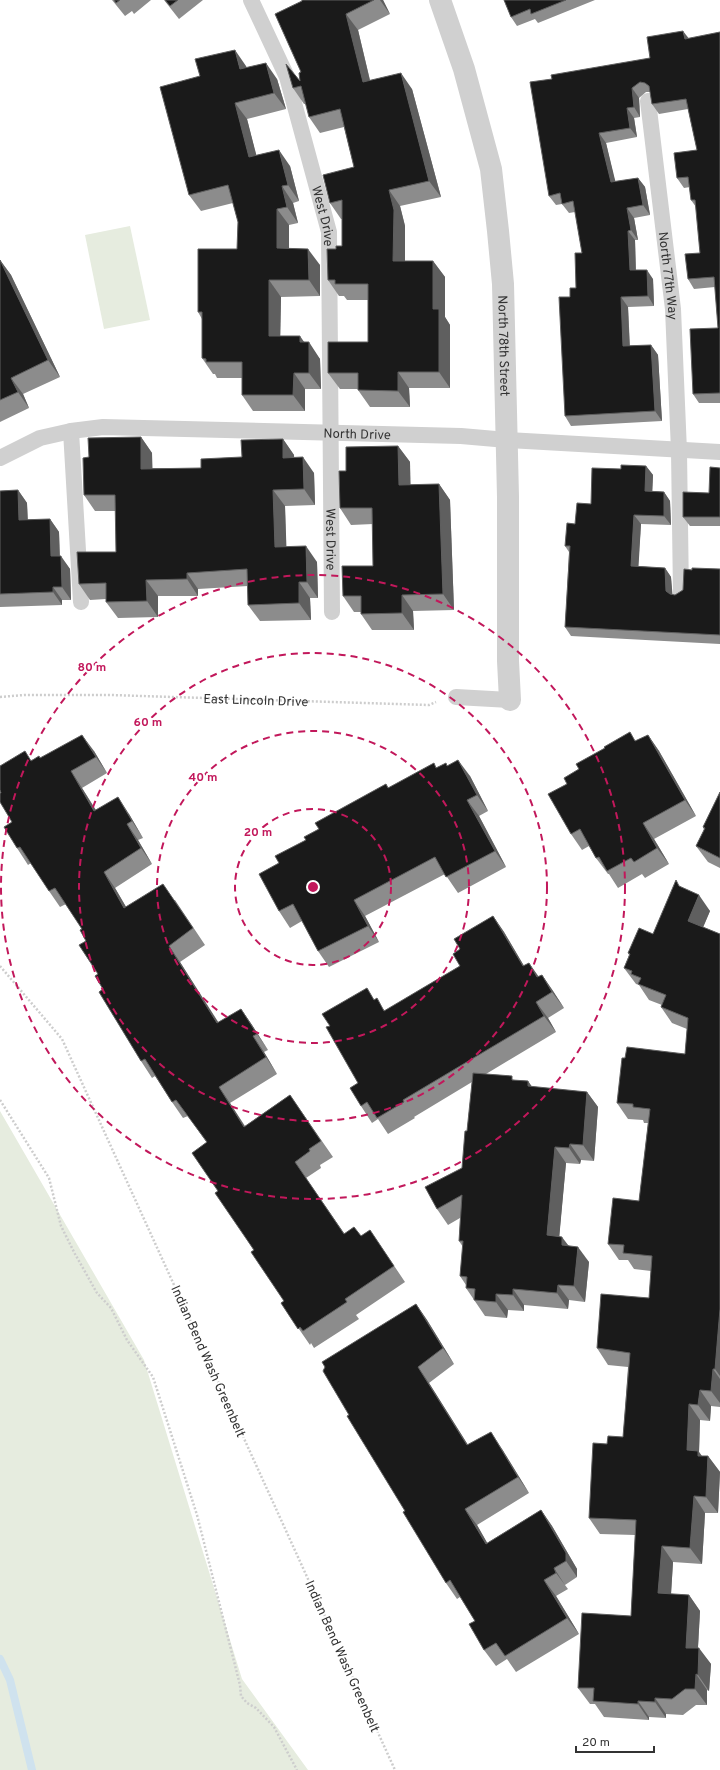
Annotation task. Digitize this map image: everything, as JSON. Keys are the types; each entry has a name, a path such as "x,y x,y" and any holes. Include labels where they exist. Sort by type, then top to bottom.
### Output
{"street":[{"name":"North 78th Street","path":"440,0 464,69 491,169 503,284 507,440 508,661 510,700"}],"lane":[{"name":"West Drive","path":"251,0 288,77 329,232 332,612"},
{"name":"North 77th Way","path":"648,101 673,309 679,451 681,595"},
{"name":"North Drive","path":"0,458 40,438 71,431 103,427 462,436 679,451 720,452"},
{"path":"71,431 81,602"},
{"path":"456,697 510,700"}],"path":[{"name":"East Lincoln Drive","path":"0,697 24,695 110,695 429,705 442,699 456,697"},
{"name":"Indian Bend Wash Greenbelt","path":"0,966 62,1039 395,1770"},
{"path":"0,1100 49,1178 61,1226 75,1254 97,1293 111,1308 127,1340 153,1377 197,1514 240,1685 241,1696 247,1703 256,1708 274,1727 297,1770"}],"shaded area":[{"path":"130,226 150,320 104,329 85,235"},
{"path":"0,1111 144,1360 242,1679 308,1770 0,1770"}],"building":[{"path":"165,0 178,0 170,6"},
{"path":"302,0 374,0 346,14 363,82 401,73 429,181 389,190 394,210 393,261 433,261 433,309 439,309 439,372 398,372 398,391 358,390 358,373 328,373 328,342 368,342 368,284 335,284 335,280 328,280 327,249 336,249 336,246 342,246 342,200 330,203 323,175 354,167 340,109 309,117 301,86 293,88 286,64 300,81 299,73 301,72 275,14"},
{"path":"504,0 566,0 531,14 530,9 511,17"},
{"path":"683,31 685,39 720,32 720,393 693,394 690,329 718,328 714,277 688,279 685,254 700,253 695,200 691,200 688,177 677,178 674,153 697,150 686,99 652,104 649,86 640,82 632,88 634,107 627,108 630,128 599,133 611,182 638,178 643,205 627,208 631,230 628,231 630,270 647,270 648,296 621,297 623,346 651,345 655,411 565,416 559,297 570,297 570,288 576,288 575,253 582,253 573,201 562,204 560,193 549,196 530,82 552,79 551,75 650,58 647,37"},
{"path":"235,50 240,69 266,63 274,93 235,103 249,157 279,150 288,185 282,186 287,207 277,209 277,248 308,249 309,280 269,280 269,336 300,336 300,342 309,342 309,373 294,373 293,395 242,395 242,362 206,362 206,359 202,358 202,312 198,312 198,249 237,249 238,222 228,185 189,195 160,87 200,76 195,59"},
{"path":"0,260 48,360 11,378 18,392 0,400"},
{"path":"141,437 141,469 201,468 201,459 242,457 241,440 283,439 283,458 303,457 304,489 273,490 275,547 306,546 307,582 299,582 299,603 248,605 247,569 187,573 187,579 146,580 147,601 106,602 106,583 79,584 77,552 116,552 115,495 84,495 83,458 89,457 88,438"},
{"path":"398,446 399,485 439,484 443,594 402,595 402,613 361,614 361,596 343,596 342,566 373,566 372,508 340,508 339,471 346,471 346,447"},
{"path":"621,465 646,466 645,491 664,492 664,516 634,515 631,566 665,568 666,591 675,595 683,590 684,569 720,569 720,635 565,627 570,546 565,546 567,523 575,524 577,503 591,504 592,468 621,469"},
{"path":"710,467 720,468 720,517 683,517 683,492 709,493"},
{"path":"18,490 19,520 50,519 51,556 61,556 62,587 53,587 53,592 0,594 0,491"},
{"path":"630,732 635,741 648,735 685,800 643,823 657,848 634,862 631,858 607,871 599,857 596,858 580,829 571,834 548,794 567,784 564,778 579,769 576,764"},
{"path":"82,735 96,757 71,771 94,811 118,797 132,821 127,824 141,848 104,872 124,908 163,884 193,928 169,946 217,1023 241,1009 257,1034 253,1036 266,1057 219,1087 244,1127 290,1095 321,1141 309,1149 310,1151 295,1162 344,1234 354,1227 361,1236 370,1230 394,1266 345,1299 347,1302 303,1331 300,1327 298,1329 281,1303 284,1301 251,1252 254,1250 215,1193 218,1191 192,1153 207,1142 176,1100 172,1102 145,1059 141,1061 99,992 103,989 95,976 98,974 79,945 86,941 80,930 82,929 55,888 49,891 20,847 17,848 4,827 12,822 0,802 0,766 25,751 31,761 39,756 40,758"},
{"path":"458,760 477,795 467,800 495,851 446,877 435,857 354,900 368,926 318,951 293,904 279,911 259,874 279,863 275,856 306,840 304,837 319,829 315,823 386,784 388,788 434,763 436,768 446,763 447,766"},
{"path":"720,792 720,858 696,846 705,828 703,827"},
{"path":"676,880 679,886 699,895 688,921 720,934 720,1309 715,1369 713,1369 711,1391 700,1390 698,1405 689,1404 687,1450 698,1451 698,1456 708,1456 706,1497 694,1496 690,1548 662,1546 658,1593 689,1595 686,1648 699,1648 698,1675 696,1674 695,1689 685,1689 672,1699 655,1698 655,1702 638,1701 638,1704 593,1701 594,1688 578,1688 582,1613 631,1616 636,1520 589,1518 593,1443 607,1444 608,1436 623,1437 630,1353 597,1348 601,1294 649,1298 652,1256 623,1253 624,1245 608,1244 613,1198 639,1201 650,1109 633,1107 633,1104 617,1103 622,1058 625,1058 627,1047 685,1054 688,1018 661,1007 666,995 638,984 641,978 631,974 632,971 624,968 630,954 628,953 639,928 653,934"},
{"path":"493,916 523,966 529,963 537,977 542,975 552,992 536,1002 544,1016 403,1100 404,1102 377,1118 367,1102 361,1106 350,1088 358,1083 326,1027 330,1026 322,1014 367,988 374,1000 377,998 384,1011 460,966 453,954 460,949 454,939"},
{"path":"473,1073 512,1076 512,1080 528,1081 528,1086 587,1092 583,1145 570,1144 569,1148 555,1147 547,1235 562,1237 562,1245 578,1247 574,1286 558,1285 557,1293 513,1289 513,1295 496,1294 496,1302 474,1300 475,1289 466,1288 467,1277 460,1276 463,1241 459,1241 462,1195 437,1209 425,1187 462,1168 465,1131 467,1131"},
{"path":"416,1304 443,1348 418,1367 467,1445 491,1432 518,1477 465,1509 486,1544 541,1510 566,1553 566,1561 554,1568 556,1573 544,1580 567,1618 505,1656 496,1643 484,1650 469,1624 475,1621 450,1580 446,1583 403,1512 405,1511 347,1416 349,1415 323,1371 325,1367 322,1362"}],"waterway":[{"path":"0,1659 10,1680 32,1770"}]}
